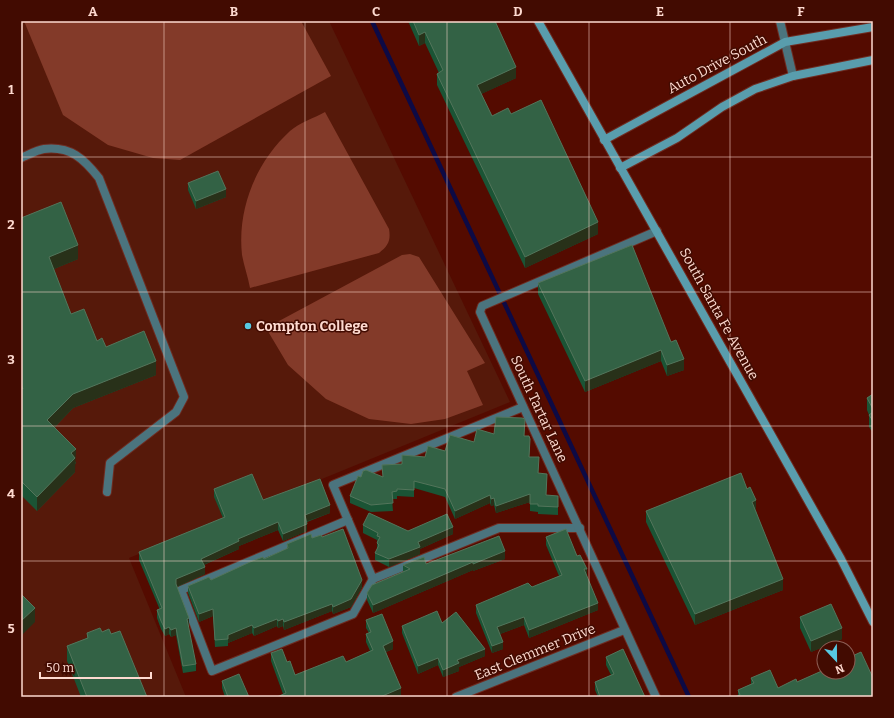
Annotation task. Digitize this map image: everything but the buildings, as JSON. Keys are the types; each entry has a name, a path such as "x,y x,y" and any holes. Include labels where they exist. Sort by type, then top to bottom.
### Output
{"main road":[{"name":"South Santa Fe Avenue","path":"538,21 841,559 873,622"},
{"name":"Auto Drive South","path":"604,140 785,42 873,27"},
{"path":"620,168 677,138 722,108 755,89 793,76 873,60"}],"street":[{"path":"780,21 793,76"},
{"path":"21,158 44,149 68,150 84,160 100,178 184,397 176,412 110,463 107,492"},
{"name":"South Tartar Lane","path":"656,697 624,630 580,528 480,312 482,306 518,289 657,231"},
{"path":"373,579 333,485 523,407"},
{"path":"348,520 181,590 212,671 354,614 373,579 499,528 580,528"},
{"name":"East Clemmer Drive","path":"456,697 624,630"}],"shaded area":[{"name":"Compton College","path":"21,21 329,21 510,402 129,558 186,697 21,697"},
{"path":"24,21 301,21 331,76 180,160 153,158 108,145 63,115"},
{"path":"325,112 389,229 390,237 388,243 379,253 250,288 242,255 241,238 246,204 251,187 267,157 278,143 294,128"},
{"path":"410,254 419,257 485,363 467,371 483,405 445,419 411,424 369,419 326,399 288,365 266,328 402,255"}],"waterway":[{"path":"372,21 689,697"}],"place":[{"name":"Compton College","path":"248,326"}]}
